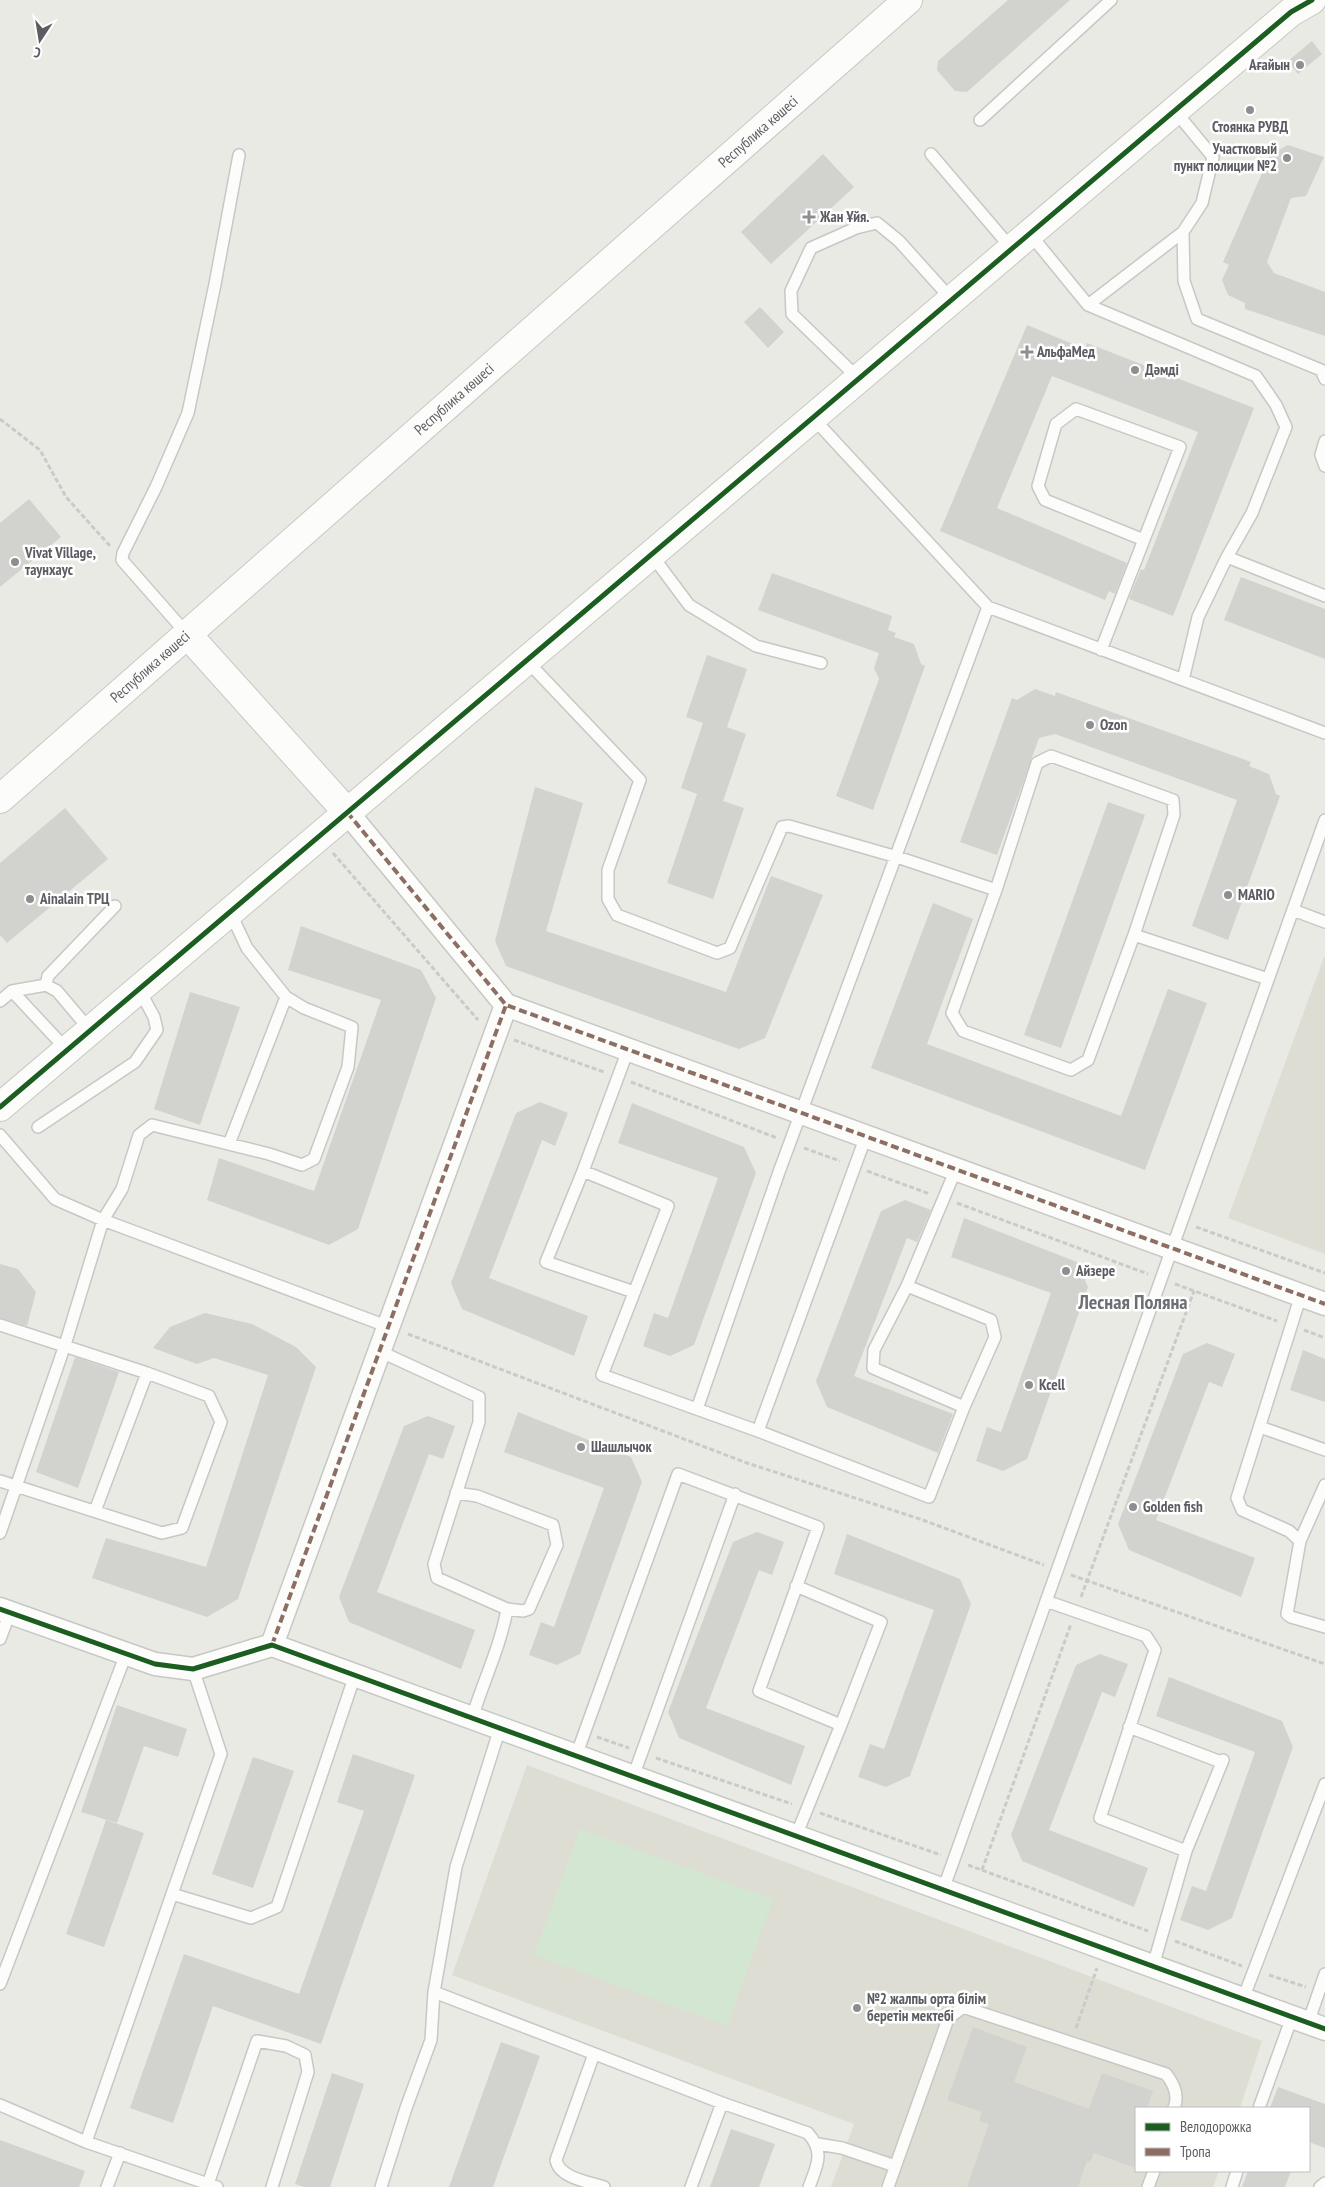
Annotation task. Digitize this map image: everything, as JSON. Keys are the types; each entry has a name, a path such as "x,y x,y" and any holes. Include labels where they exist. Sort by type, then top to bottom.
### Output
{"street":[{"name":"Республика көшесі","path":"0,799 908,0"},
{"path":"0,1107 1291,12 1312,0"},
{"path":"187,634 347,812 506,1005 1325,1304"},
{"path":"272,1645 506,1005"},
{"path":"5,1610 155,1664 193,1669 272,1645 1308,2023"}],"lane":[{"path":"980,120 1110,0"},
{"path":"1088,306 1183,232 1202,202 1213,157 1176,111"},
{"path":"931,154 1088,306 1256,376 1276,405 1286,427 1252,513 1227,557 1198,616 1183,680"},
{"path":"187,634 122,560 123,553 156,487 188,413 219,264 239,155"},
{"path":"859,379 792,314 790,291 811,248 856,228 877,223 899,241 952,300"},
{"path":"1183,232 1184,281 1197,319 1321,370 1325,379"},
{"path":"1101,650 1144,540 1180,447 1076,409 1056,424 1038,486 1045,500 1144,540"},
{"path":"813,418 988,607 1325,733"},
{"path":"1325,441 1322,456 1325,466"},
{"path":"651,554 690,605 756,646 821,663"},
{"path":"1227,557 1325,596"},
{"path":"697,1409 801,1113 988,607"},
{"path":"526,660 640,780 608,870 608,899 617,915 717,953 730,948 782,827 789,826 897,857 996,890"},
{"path":"1051,756 1173,800 1174,815 1134,935 1088,1060 1071,1070 963,1031 952,1013 996,890 1037,763 1051,756"},
{"path":"943,1890 1325,820"},
{"path":"46,985 48,976 115,906"},
{"path":"1293,910 1325,922"},
{"path":"0,1533 65,1345 103,1220 122,1189 139,1135 152,1125 269,1154 302,1165 314,1159 348,1067 352,1027 304,1008 286,997 247,948 230,911"},
{"path":"1134,935 1268,979"},
{"path":"0,1001 12,991 46,985 57,991 90,1030"},
{"path":"38,1127 135,1062 157,1030 154,1017 139,989"},
{"path":"12,991 66,1050"},
{"path":"229,1144 286,997"},
{"path":"628,1050 583,1171 546,1262 634,1292"},
{"path":"0,1135 55,1199 103,1220 389,1327"},
{"path":"758,1431 866,1136"},
{"path":"956,1169 907,1286 874,1350 873,1368 964,1406"},
{"path":"583,1171 668,1206 602,1375 758,1431 928,1497 964,1406 995,1337 991,1320 907,1286"},
{"path":"1300,1541 1289,1531 1242,1510 1237,1498 1301,1295"},
{"path":"0,1325 148,1373 209,1396 220,1422 182,1528 162,1533 0,1481"},
{"path":"379,1351 479,1397 479,1422 456,1493 434,1564 437,1578 507,1609 523,1611 529,1609 556,1545 554,1525 477,1496 456,1493"},
{"path":"95,1510 148,1373"},
{"path":"1260,1427 1325,1450"},
{"path":"576,1756 678,1474 818,1527 759,1691 841,1726"},
{"path":"1325,1485 1300,1541 1287,1614 1291,1617 1325,1627"},
{"path":"633,1777 735,1494"},
{"path":"796,1586 881,1622 796,1836"},
{"path":"1046,1601 1146,1636 1155,1650 1100,1818 1186,1851"},
{"path":"472,1718 484,1678 504,1628 507,1609"},
{"path":"0,1639 5,1610"},
{"path":"0,1984 126,1654"},
{"path":"86,2142 221,1754 193,1669"},
{"path":"172,1894 251,1918 277,1907 356,1675"},
{"path":"1129,1727 1221,1762 1223,1760 1186,1851 1154,1966"},
{"path":"381,2187 406,2108 431,2040 434,1992 456,1867 500,1728"},
{"path":"1243,1999 1325,1784"},
{"path":"1260,2107 1308,2023 1325,1974"},
{"path":"434,1992 722,2103 808,2133 818,2144 842,2148 895,2166"},
{"path":"888,2187 948,2019 963,2007 1166,2074 1174,2084 1176,2102 1174,2107"},
{"path":"0,2105 86,2142 212,2185 257,2041 292,2049 305,2055 308,2062 308,2072 272,2187"},
{"path":"594,2054 556,2160 557,2167 562,2173 604,2187"},
{"path":"691,2187 722,2103"},
{"path":"809,2187 818,2161 818,2144"},
{"path":"107,2187 120,2153"},
{"path":"1148,2187 1154,2172"},
{"path":"1232,2187 1237,2172"},
{"path":"1320,2187 1325,2183"}],"path":[{"path":"0,419 40,450 66,496 122,560"},
{"path":"1181,1222 1325,1273"},
{"path":"982,1870 1194,1291"},
{"path":"1291,1326 1325,1338"},
{"path":"389,1327 739,1460 920,1519 1087,1581 1325,1664"},
{"path":"1071,2042 1104,1948"}],"shaded area":[{"path":"1325,957 1325,1254 1228,1218"},
{"name":"№2 жалпы орта білім беретін мектебі","path":"527,1765 1262,2041 1240,2107 1135,2107 1135,2172 1219,2172 1213,2187 831,2187 854,2124 452,1975"}],"green space":[{"path":"580,1829 773,1899 727,2026 534,1955"}],"building":[{"path":"1008,0 1070,0 967,92 955,91 937,70 938,61"},
{"path":"1312,41 1322,54 1298,74 1288,61"},
{"path":"1288,145 1324,157 1306,196 1291,198 1267,262 1274,273 1325,292 1325,336 1245,309 1245,303 1228,295 1222,280 1229,265 1223,262 1270,155"},
{"path":"823,154 854,187 771,264 741,232"},
{"path":"760,307 784,332 768,348 744,322"},
{"path":"1027,325 1085,349 1087,343 1254,408 1173,616 1129,599 1141,569 1144,570 1198,432 1052,376 997,508 1127,563 1115,594 1109,591 1105,600 940,531"},
{"name":"Vivat Village, таунхаус","path":"29,499 61,537 0,587 0,523"},
{"path":"772,573 892,616 888,630 896,633 894,637 914,644 921,664 925,666 873,810 836,796 879,679 874,668 879,653 758,610"},
{"path":"1241,577 1325,609 1325,659 1224,620"},
{"path":"707,655 747,669 727,727 746,734 723,801 744,808 713,899 667,883 697,794 681,788 703,723 686,717"},
{"path":"1035,689 1055,696 1056,692 1243,759 1251,762 1249,766 1269,774 1276,794 1280,796 1228,940 1192,926 1237,800 1055,734 1039,738 997,855 960,842 1012,698 1017,700"},
{"path":"535,787 583,803 546,931 726,992 771,876 823,895 765,1038 739,1049 506,966 495,941"},
{"path":"1108,802 1145,815 1061,1048 1024,1035"},
{"name":"Ainalain ТРЦ","path":"65,808 108,859 7,943 0,935 0,863"},
{"path":"933,903 973,919 927,1044 1121,1116 1168,989 1207,1003 1145,1170 871,1068"},
{"path":"301,926 421,970 436,998 358,1229 329,1245 207,1200 219,1158 314,1191 381,1000 288,970"},
{"path":"190,992 240,1007 200,1125 154,1109"},
{"path":"540,1102 568,1113 555,1146 542,1140 489,1278 588,1316 574,1356 462,1309 451,1283 516,1113"},
{"path":"632,1103 744,1147 756,1173 694,1345 670,1356 643,1346 654,1313 668,1318 718,1178 618,1143"},
{"path":"905,1200 931,1210 917,1242 907,1238 854,1376 953,1414 938,1453 827,1407 816,1381 881,1211"},
{"path":"964,1218 1077,1262 1088,1287 1027,1459 1003,1471 976,1461 987,1427 1001,1432 1051,1293 951,1257"},
{"path":"0,1264 18,1269 36,1292 27,1326 0,1318"},
{"path":"205,1313 252,1324 296,1347 316,1367 238,1599 207,1617 92,1578 106,1538 206,1567 268,1375 214,1358 197,1364 153,1348 170,1327"},
{"path":"1207,1343 1235,1354 1222,1387 1209,1382 1156,1520 1255,1558 1241,1597 1129,1550 1118,1524 1183,1354"},
{"path":"1303,1350 1325,1359 1325,1402 1290,1390"},
{"path":"75,1357 119,1372 78,1488 36,1472"},
{"path":"518,1412 631,1457 642,1482 580,1654 557,1665 529,1655 541,1622 554,1627 604,1488 504,1452"},
{"path":"428,1416 455,1426 443,1459 429,1454 377,1592 475,1630 461,1669 349,1622 339,1597 404,1426"},
{"path":"757,1532 784,1542 772,1575 759,1570 706,1708 805,1746 791,1785 679,1738 668,1712 733,1542"},
{"path":"847,1534 960,1579 971,1604 910,1776 886,1787 858,1777 870,1744 884,1749 934,1610 834,1574"},
{"path":"1100,1654 1128,1664 1115,1697 1102,1692 1049,1830 1148,1868 1134,1907 1022,1861 1011,1835 1076,1665"},
{"path":"1169,1677 1282,1721 1293,1747 1232,1918 1208,1930 1180,1920 1192,1886 1206,1891 1255,1752 1156,1716"},
{"path":"117,1705 187,1729 178,1757 144,1746 117,1823 81,1812"},
{"path":"353,1754 415,1775 321,2044 213,2006 173,2123 130,2108 184,1954 299,1994 364,1811 337,1802"},
{"path":"253,1757 294,1771 253,1888 212,1874"},
{"path":"106,1820 144,1833 104,1947 66,1934"},
{"path":"973,2027 1027,2047 1014,2082 1089,2109 1102,2073 1153,2091 1147,2107 1135,2107 1135,2160 1133,2167 1094,2153 1090,2162 1087,2161 1078,2187 967,2187 989,2124 979,2121 982,2112 947,2100"},
{"path":"501,2042 540,2056 493,2187 449,2187"},
{"path":"332,2073 364,2084 330,2187 305,2187 295,2184"},
{"path":"1278,2087 1325,2104 1325,2148 1310,2142 1310,2107 1270,2107"},
{"path":"731,2129 775,2144 759,2187 710,2187"},
{"path":"0,2140 85,2171 79,2187 0,2187"},
{"path":"1248,2172 1291,2172 1285,2187 1242,2187"}],"marked path":[{"path":"347,812 506,1005 1325,1304"},
{"path":"272,1645 506,1005"}],"cycle path":[{"path":"0,1107 1291,12 1312,0"},
{"path":"0,1609 155,1664 193,1669 272,1645 1325,2029"}],"place":[{"name":"Ағайын","path":"1300,65"},
{"name":"Стоянка РУВД","path":"1250,110"},
{"name":"Участковый пункт полиции №2","path":"1287,158"},
{"name":"Жан Ұйя.","path":"809,217"},
{"name":"АльфаМед","path":"1027,352"},
{"name":"Дәмді","path":"1135,370"},
{"name":"Vivat Village, таунхаус","path":"15,562"},
{"name":"Ozon","path":"1090,725"},
{"name":"MARIO","path":"1228,895"},
{"name":"Ainalain ТРЦ","path":"30,899"},
{"name":"Айзере","path":"1066,1271"},
{"name":"Kcell","path":"1029,1385"},
{"name":"Шашлычок","path":"581,1447"},
{"name":"Golden fish","path":"1133,1507"},
{"name":"№2 жалпы орта білім беретін мектебі","path":"857,2008"}],"district":[{"name":"Лесная Поляна","path":"1133,1302"}]}
